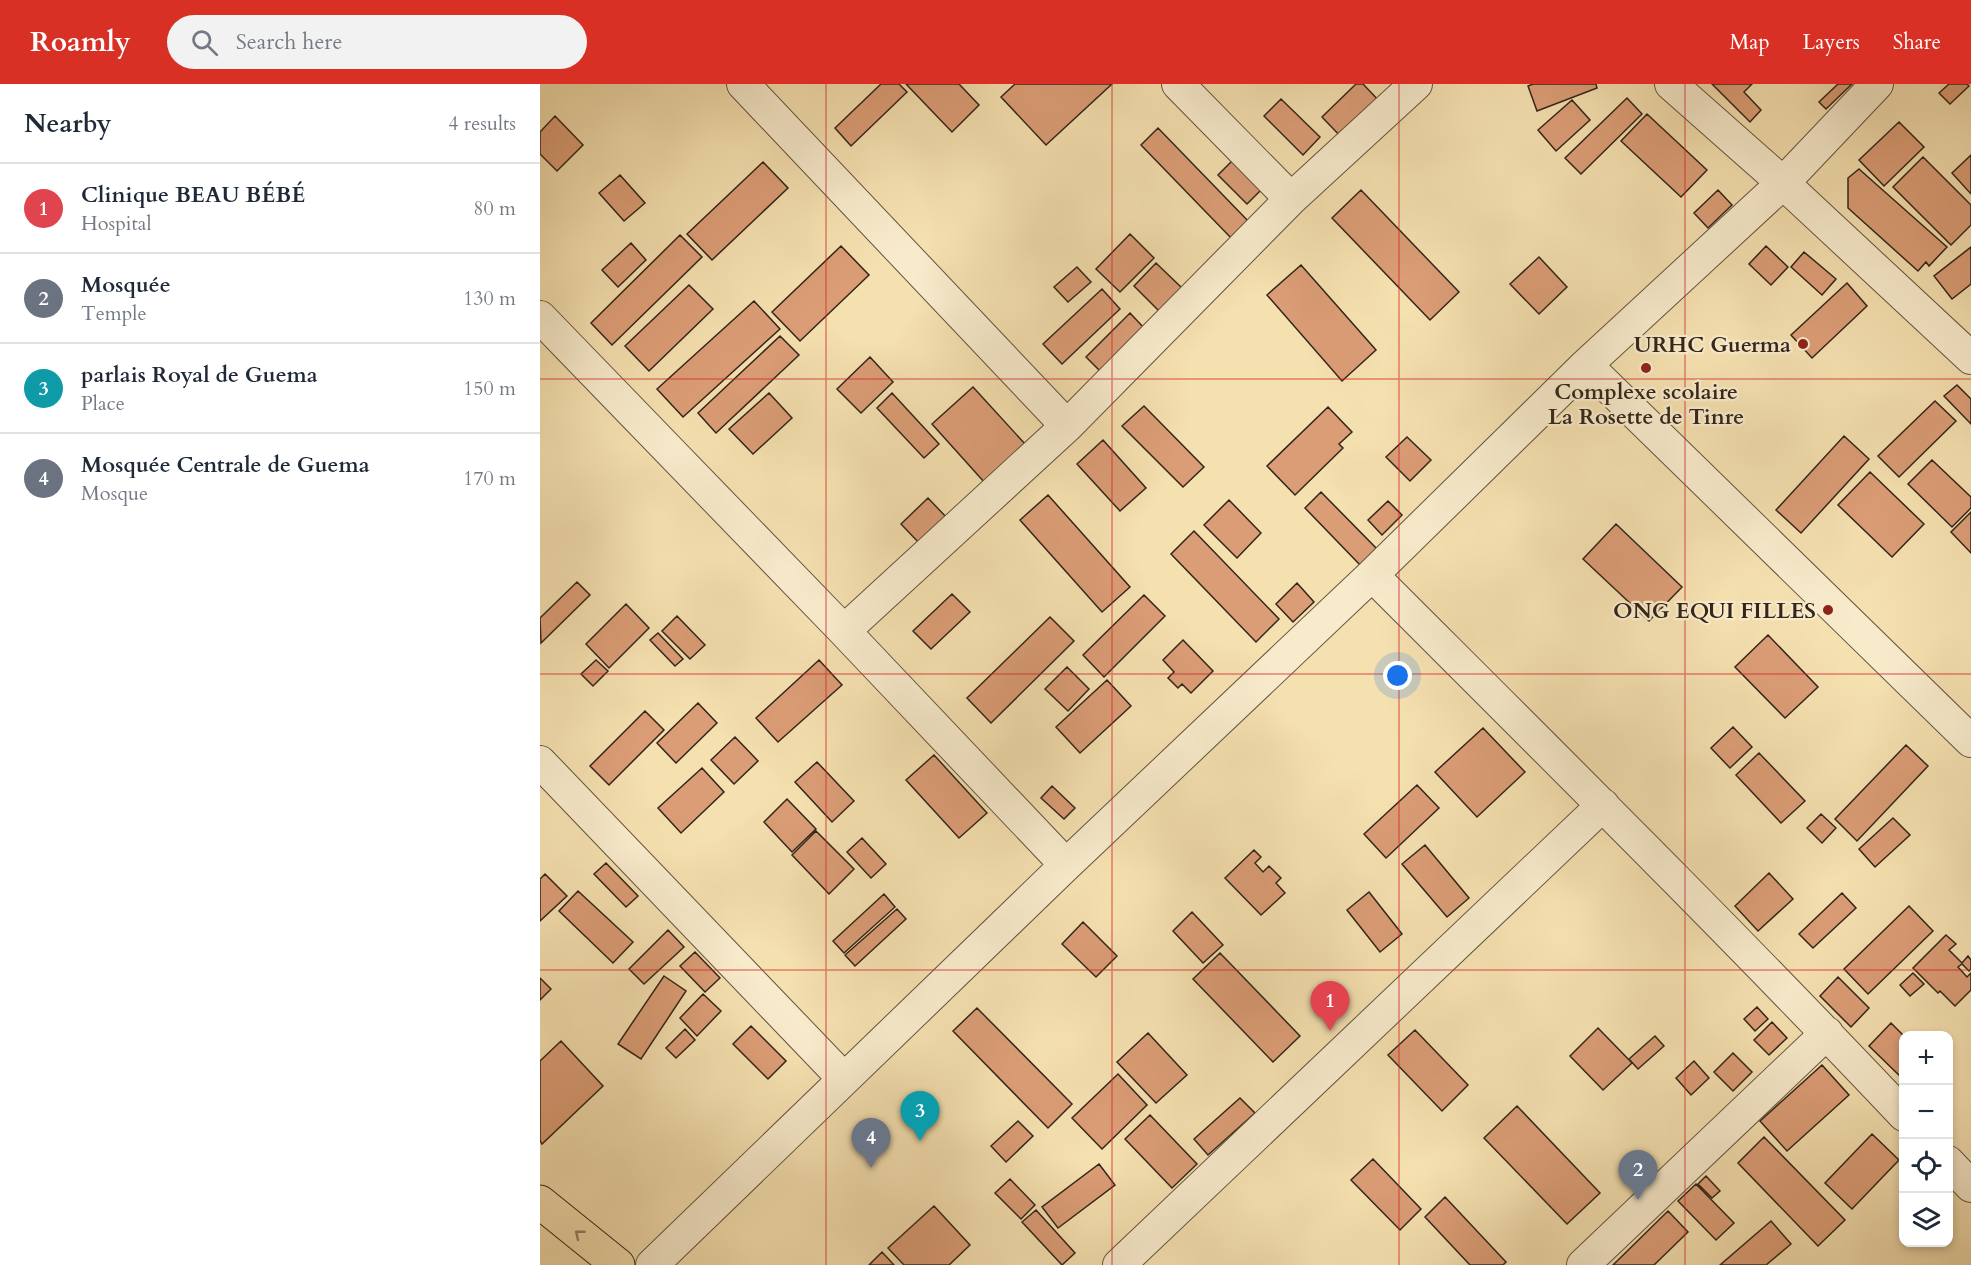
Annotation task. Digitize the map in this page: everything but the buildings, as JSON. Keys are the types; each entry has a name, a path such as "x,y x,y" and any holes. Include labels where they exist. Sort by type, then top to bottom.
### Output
{"main road":[{"path":"540,1202 618,1265"}],"street":[{"path":"743,84 1067,426"},
{"path":"1178,84 1291,199"},
{"path":"844,630 1067,426 1291,199 1416,84"},
{"path":"1671,84 1783,183 1971,358"},
{"path":"652,1265 1066,865 1372,575 1586,365 1783,183 1877,84"},
{"path":"540,317 844,630 1066,865"},
{"path":"1586,365 1971,741"},
{"path":"1372,575 1603,805 1899,1110"},
{"path":"540,762 844,1079"},
{"path":"1119,1265 1603,805"},
{"path":"1583,1265 1827,1033"},
{"path":"1953,1167 1971,1186"}],"place":[{"name":"URHC Guerma","path":"1803,344"},
{"name":"Complexe scolaire La Rosette de Tinre","path":"1646,368"},
{"name":"ONG EQUI FILLES","path":"1828,610"},
{"name":"Clinique BEAU BÉBÉ","path":"1330,1031"},
{"name":"parlais Royal de Guema","path":"920,1141"},
{"name":"Mosquée Centrale de Guema","path":"871,1168"},
{"name":"Mosquée","path":"1638,1200"}]}
